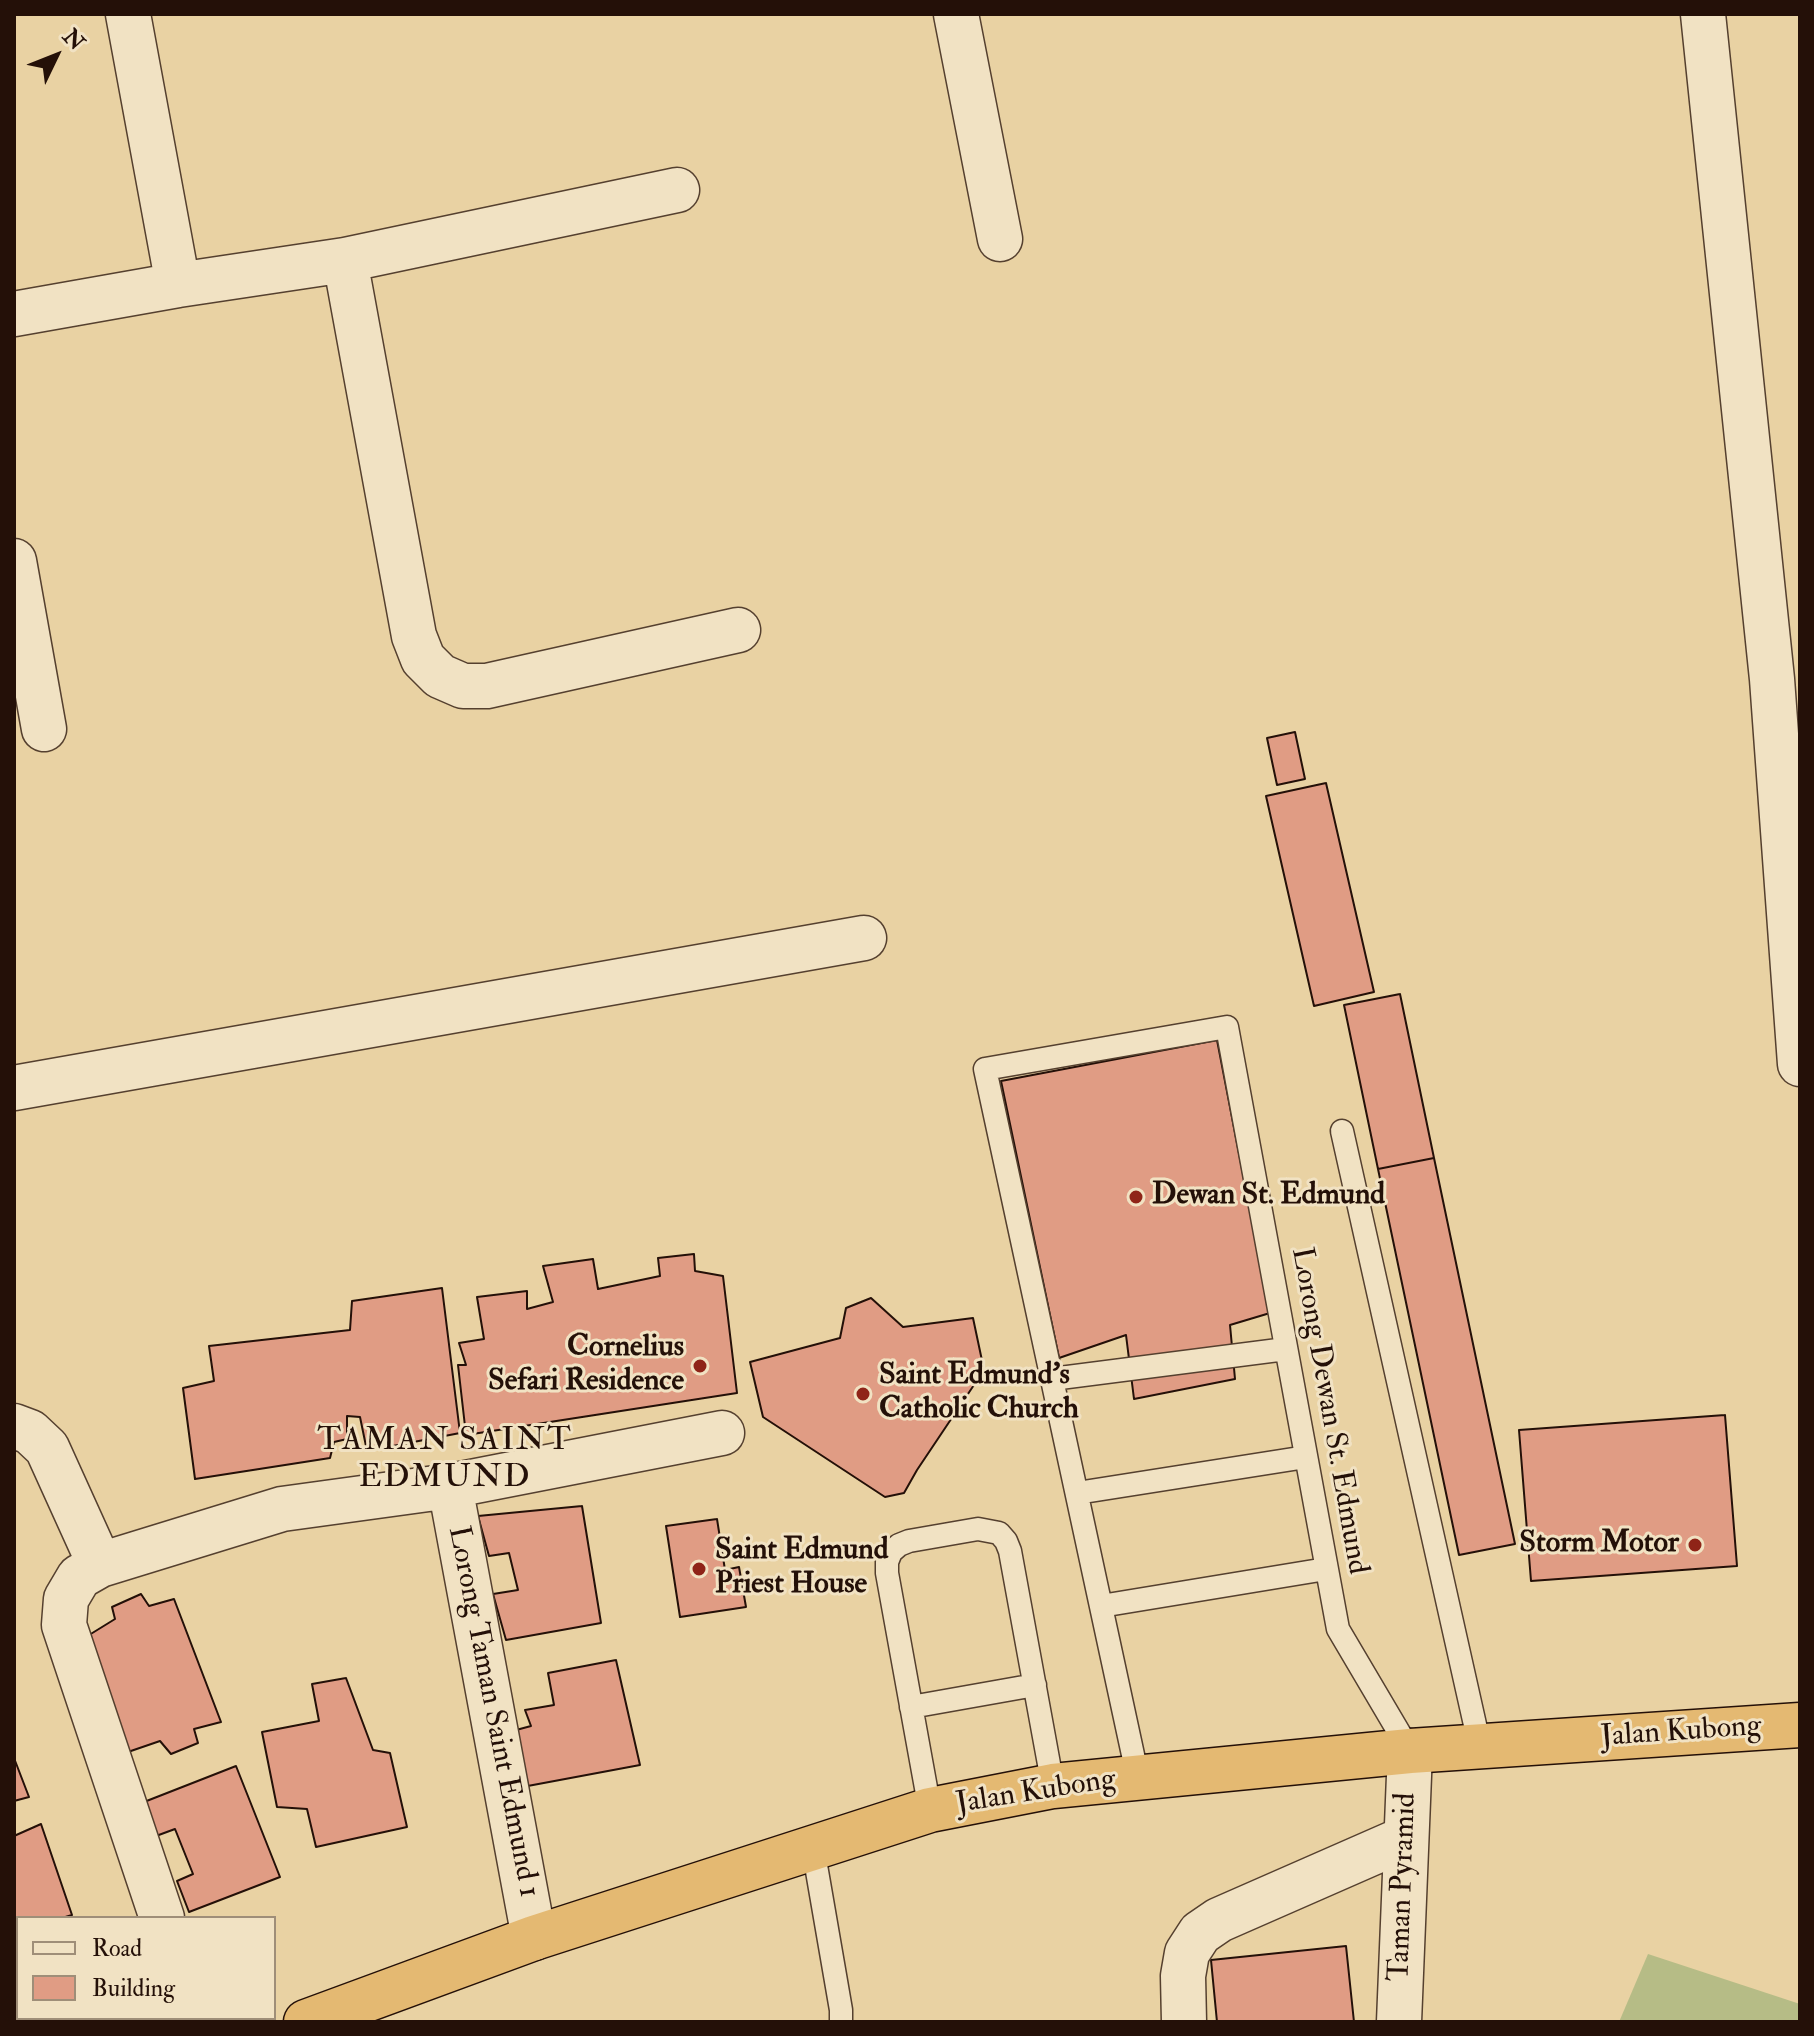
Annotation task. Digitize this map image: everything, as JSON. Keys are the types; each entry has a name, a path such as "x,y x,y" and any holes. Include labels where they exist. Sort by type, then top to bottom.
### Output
{"highway":[{"name":"Jalan Kubong","path":"306,2022 534,1938 930,1810 1053,1786 1410,1751 1800,1725"}],"street":[{"path":"128,14 178,285"},
{"path":"956,14 1000,239"},
{"path":"1703,14 1786,678 1800,1064"},
{"path":"14,314 345,260 677,190"},
{"path":"345,260 414,636 423,659 440,676 463,686 487,686 738,630"},
{"path":"14,561 44,729"},
{"path":"14,1088 864,938"},
{"path":"14,1426 30,1432 47,1448 100,1565"},
{"path":"161,1916 64,1625 66,1599 79,1577 100,1565 282,1509 450,1486 722,1433"},
{"name":"Lorong Taman Saint Edmund 1","path":"450,1486 534,1938"},
{"name":"Taman Pyramid","path":"1399,2022 1410,1751"},
{"path":"1184,2022 1183,1976 1187,1953 1200,1933 1219,1920 1406,1838"}],"lane":[{"name":"Lorong Dewan St. Edmund","path":"1138,1778 985,1069 1227,1027 1338,1629 1410,1751"},
{"path":"1342,1131 1480,1747"},
{"path":"1052,1379 1286,1349"},
{"path":"1077,1493 1306,1457"},
{"path":"930,1810 887,1573 891,1552 909,1541 978,1529 999,1533 1006,1541 1053,1786"},
{"path":"1101,1606 1326,1569"},
{"path":"911,1707 1035,1685"},
{"path":"813,1848 841,2022"}],"green space":[{"path":"1648,1954 1800,2004 1800,2022 1619,2022"}],"building":[{"path":"1295,732 1305,779 1277,785 1267,738"},
{"path":"1326,783 1374,992 1314,1006 1266,796"},
{"path":"1400,994 1434,1158 1378,1169 1344,1005"},
{"name":"Dewan St. Edmund","path":"1217,1040 1270,1313 1230,1325 1235,1379 1134,1399 1126,1335 1059,1358 1001,1081"},
{"path":"1434,1158 1515,1544 1459,1555 1378,1169"},
{"path":"694,1254 695,1271 723,1276 737,1393 466,1435 458,1365 466,1365 459,1343 484,1339 477,1297 527,1291 527,1309 553,1302 543,1266 593,1259 598,1289 660,1276 658,1258"},
{"path":"442,1288 460,1433 367,1451 360,1417 347,1416 347,1439 334,1442 330,1458 195,1479 183,1388 214,1381 209,1346 350,1330 352,1301"},
{"name":"Saint Edmund's Catholic Church","path":"871,1298 903,1327 973,1318 984,1370 904,1493 885,1497 763,1417 750,1362 840,1338 846,1308"},
{"path":"1725,1415 1737,1566 1531,1581 1519,1430"},
{"path":"582,1506 601,1623 506,1640 493,1594 518,1590 509,1553 489,1556 478,1516"},
{"name":"Saint Edmund Priest House","path":"717,1519 725,1570 739,1567 746,1607 680,1617 666,1526"},
{"path":"141,1594 149,1606 174,1599 221,1722 194,1729 198,1743 171,1754 160,1741 125,1753 81,1640 115,1619 112,1607"},
{"path":"616,1660 640,1765 517,1788 505,1733 531,1726 525,1710 554,1705 548,1673"},
{"path":"346,1678 373,1750 390,1753 407,1827 316,1847 307,1809 277,1807 262,1732 319,1721 312,1684"},
{"path":"14,1758 29,1797 14,1801"},
{"path":"236,1766 280,1877 189,1912 177,1881 193,1874 175,1829 156,1836 144,1802"},
{"path":"41,1824 72,1915 16,1916 14,1938 14,1836"},
{"path":"1346,1946 1354,2022 1217,2022 1211,1960"}],"place":[{"name":"Dewan St. Edmund","path":"1136,1197"},
{"name":"Cornelius Sefari Residence","path":"700,1366"},
{"name":"Saint Edmund's Catholic Church","path":"863,1394"},
{"name":"Storm Motor","path":"1695,1545"},
{"name":"Saint Edmund Priest House","path":"699,1569"}],"district":[{"name":"TAMAN SAINT EDMUND","path":"445,1460"}]}
